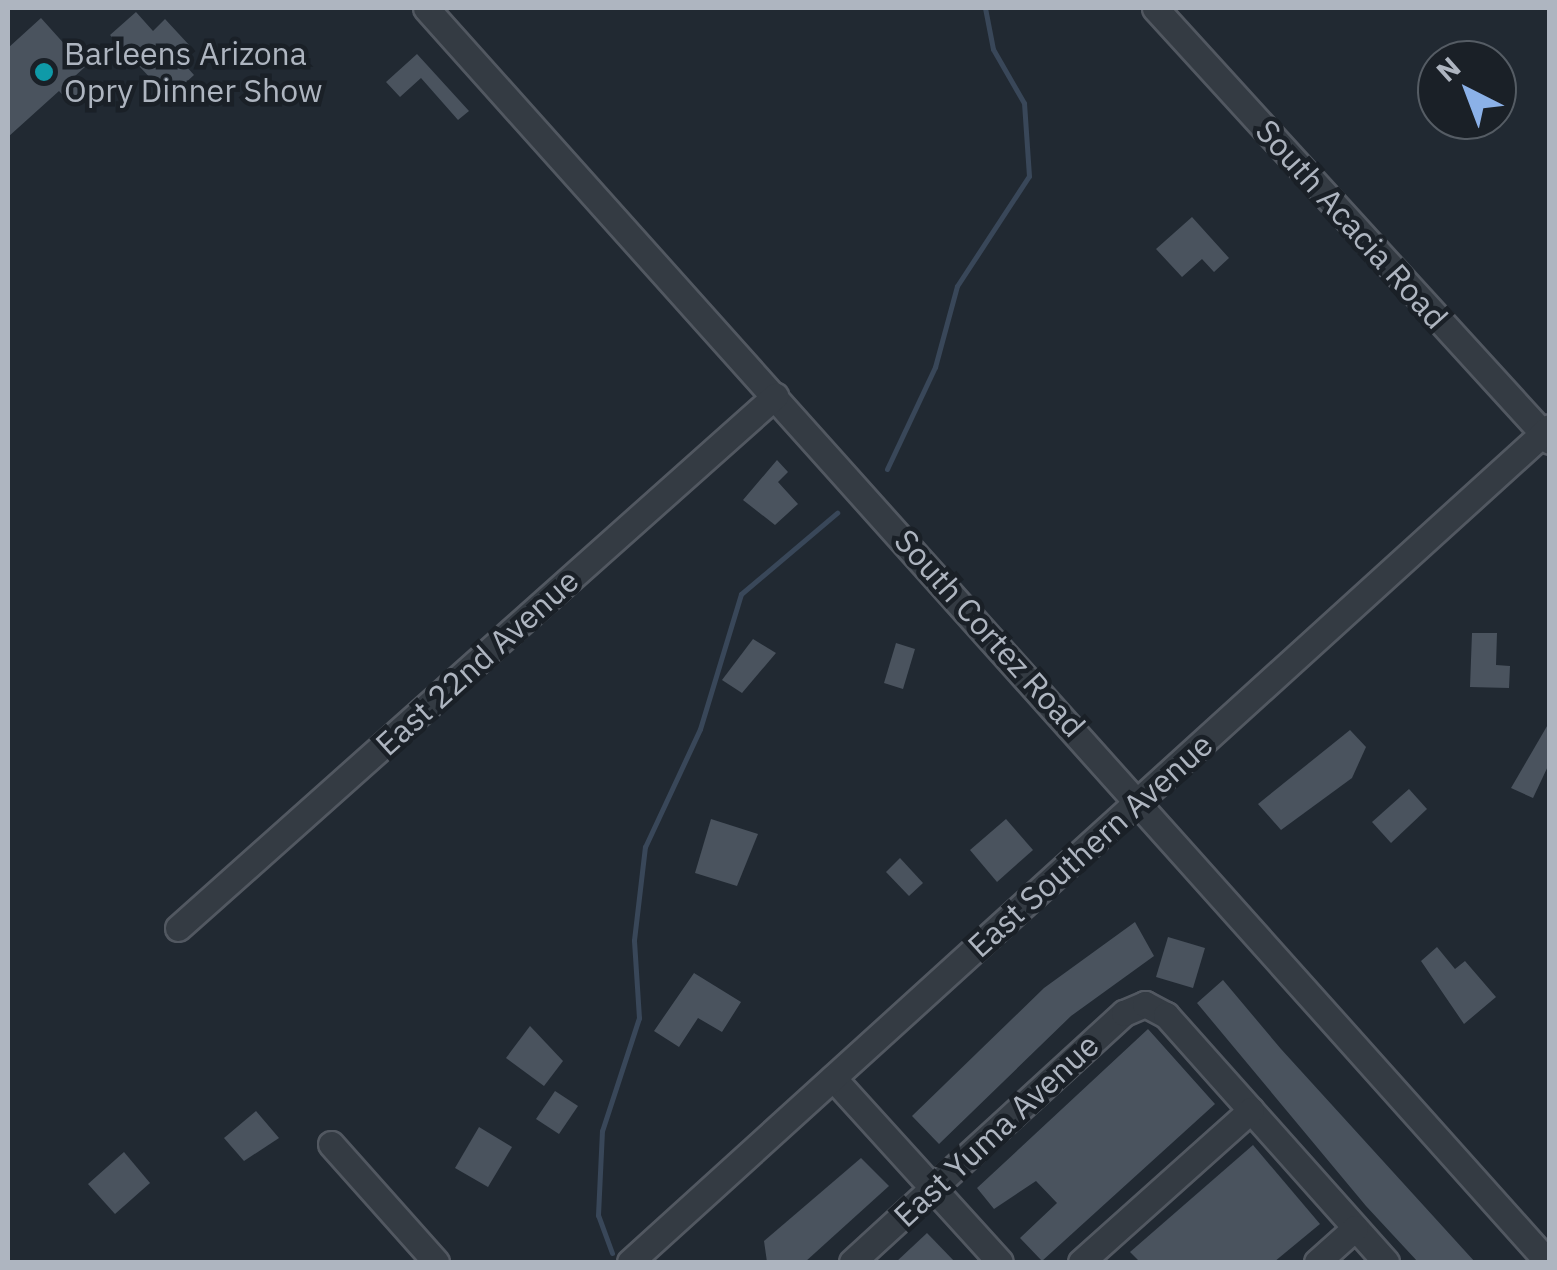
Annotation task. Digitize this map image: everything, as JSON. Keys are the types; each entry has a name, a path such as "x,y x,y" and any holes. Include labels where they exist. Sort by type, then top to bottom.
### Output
{"street":[{"name":"South Cortez Road","path":"426,8 1139,800 1548,1262"},
{"name":"South Acacia Road","path":"1155,8 1547,434"},
{"name":"East 22nd Avenue","path":"178,928 775,396"},
{"name":"East Southern Avenue","path":"630,1262 1547,434"},
{"name":"East Yuma Avenue","path":"852,1262 1124,1012 1145,1004 1251,1110"},
{"path":"833,1078 1000,1262"},
{"path":"1081,1262 1251,1110 1386,1262"},
{"path":"331,1144 436,1262"},
{"path":"1317,1262 1355,1228"}],"building":[{"path":"136,12 153,31 165,19 190,46 178,57 194,75 169,98 110,35"},
{"name":"Barleens Arizona Opry Dinner Show","path":"41,18 85,67 75,76 85,88 69,102 59,91 8,137 8,48"},
{"path":"417,54 469,111 458,120 421,78 400,97 386,82"},
{"path":"1192,217 1229,258 1214,272 1202,259 1182,277 1156,249"},
{"path":"777,460 788,472 778,482 798,504 775,525 743,500"},
{"path":"1472,633 1497,633 1496,665 1510,666 1509,688 1470,687"},
{"path":"753,639 776,653 742,693 722,680"},
{"path":"896,643 915,649 903,689 884,683"},
{"path":"1550,721 1550,762 1533,798 1511,788"},
{"path":"1350,730 1366,747 1352,778 1281,830 1258,804"},
{"path":"1409,789 1427,809 1391,843 1372,822"},
{"path":"711,819 758,834 737,886 695,873"},
{"path":"1006,819 1033,850 997,882 970,850"},
{"path":"900,858 923,883 909,896 886,872"},
{"path":"1135,922 1154,956 1071,1016 939,1144 912,1116 1044,988"},
{"path":"1168,937 1205,948 1193,988 1156,977"},
{"path":"1437,947 1455,969 1465,961 1496,997 1464,1024 1421,961"},
{"path":"694,973 741,1002 722,1032 698,1018 679,1047 654,1031"},
{"path":"1223,980 1475,1262 1418,1262 1366,1206 1197,1003"},
{"path":"530,1026 563,1061 544,1086 506,1058"},
{"path":"1148,1029 1215,1104 1042,1261 1020,1238 1057,1203 1036,1181 994,1209 977,1188"},
{"path":"555,1091 578,1106 559,1134 536,1119"},
{"path":"256,1111 279,1138 244,1161 224,1138"},
{"path":"479,1127 512,1147 488,1187 455,1168"},
{"path":"1253,1145 1320,1224 1274,1262 1140,1262 1130,1252"},
{"path":"124,1152 150,1183 115,1214 88,1184"},
{"path":"861,1158 889,1186 805,1262 767,1262 764,1241"},
{"path":"927,1233 955,1262 896,1262"}],"waterway":[{"path":"887,469 935,367 957,286 1029,176 1024,103 993,49 985,8"},
{"path":"612,1253 598,1215 602,1131 639,1018 634,940 645,847 700,729 741,594 837,513"}],"place":[{"name":"Barleens Arizona Opry Dinner Show","path":"44,72"}]}
